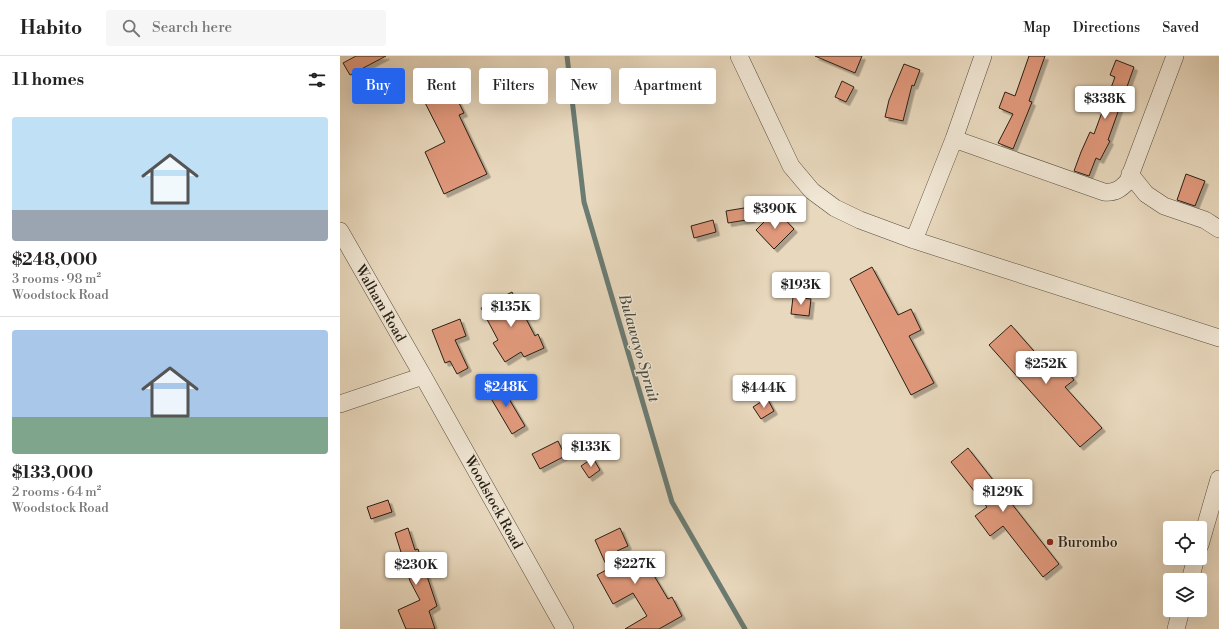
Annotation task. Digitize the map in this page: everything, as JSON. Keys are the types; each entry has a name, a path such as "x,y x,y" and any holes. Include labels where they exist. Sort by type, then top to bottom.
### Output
{"street":[{"path":"739,56 791,166 812,191 835,208 860,220 914,240 1219,338"},
{"path":"914,240 954,139 983,56"},
{"path":"954,139 1104,192 1115,192 1123,187 1128,180 1175,56"},
{"path":"1130,174 1146,194 1164,206 1205,220 1219,229"},
{"name":"Walham Road","path":"340,231 423,376"},
{"path":"340,404 423,376"},
{"name":"Woodstock Road","path":"423,376 565,629"},
{"path":"1207,522 1218,485"},
{"path":"1176,629 1179,617"}],"building":[{"path":"356,56 386,56 363,68 352,68 352,74 350,75 343,63"},
{"path":"815,56 862,56 855,73"},
{"path":"1029,56 1045,56 1029,101 1032,102 1013,149 998,143 1013,114 999,108 1005,92 1015,96"},
{"path":"1116,60 1134,67 1108,140 1110,141 1100,160 1096,158 1089,176 1074,171 1090,132 1094,134 1115,77 1110,75"},
{"path":"904,64 920,70 914,86 912,85 903,121 885,117 889,100"},
{"path":"842,81 854,87 846,102 835,97"},
{"path":"426,104 460,104 464,113 459,115 487,174 444,194 425,152 445,142"},
{"path":"1186,174 1205,181 1195,206 1177,200"},
{"path":"750,207 752,219 728,223 726,211"},
{"path":"776,210 794,229 774,249 756,230"},
{"path":"713,220 716,232 694,238 691,226"},
{"path":"872,267 898,315 911,309 921,330 909,336 934,383 911,395 850,279"},
{"path":"512,292 535,336 538,334 544,348 524,357 521,352 505,362 493,343 498,340 481,308"},
{"path":"793,297 811,299 809,316 791,314"},
{"path":"460,319 466,336 455,340 468,368 457,374 450,361 445,363 432,330"},
{"path":"1011,325 1048,367 1059,360 1074,380 1065,387 1102,428 1080,447 989,345"},
{"path":"499,382 525,426 512,434 486,390"},
{"path":"767,398 774,411 761,419 753,407"},
{"path":"558,441 565,456 540,469 532,454"},
{"path":"968,448 1059,564 1043,577 1003,526 990,536 975,516 987,507 951,462"},
{"path":"593,458 600,470 589,478 581,466"},
{"path":"388,500 392,512 371,519 367,507"},
{"path":"408,528 415,550 418,549 437,606 429,611 435,629 406,629 398,610 420,600 410,581 395,533"},
{"path":"620,528 628,546 617,551 631,575 639,570 640,571 647,564 668,599 672,597 682,616 659,629 625,629 647,616 633,593 613,604 597,575 608,569 595,540"}],"waterway":[{"name":"Bulawayo Spruit","path":"567,56 584,202 672,502 745,629"}],"place":[{"name":"Burombo","path":"1050,542"}]}
